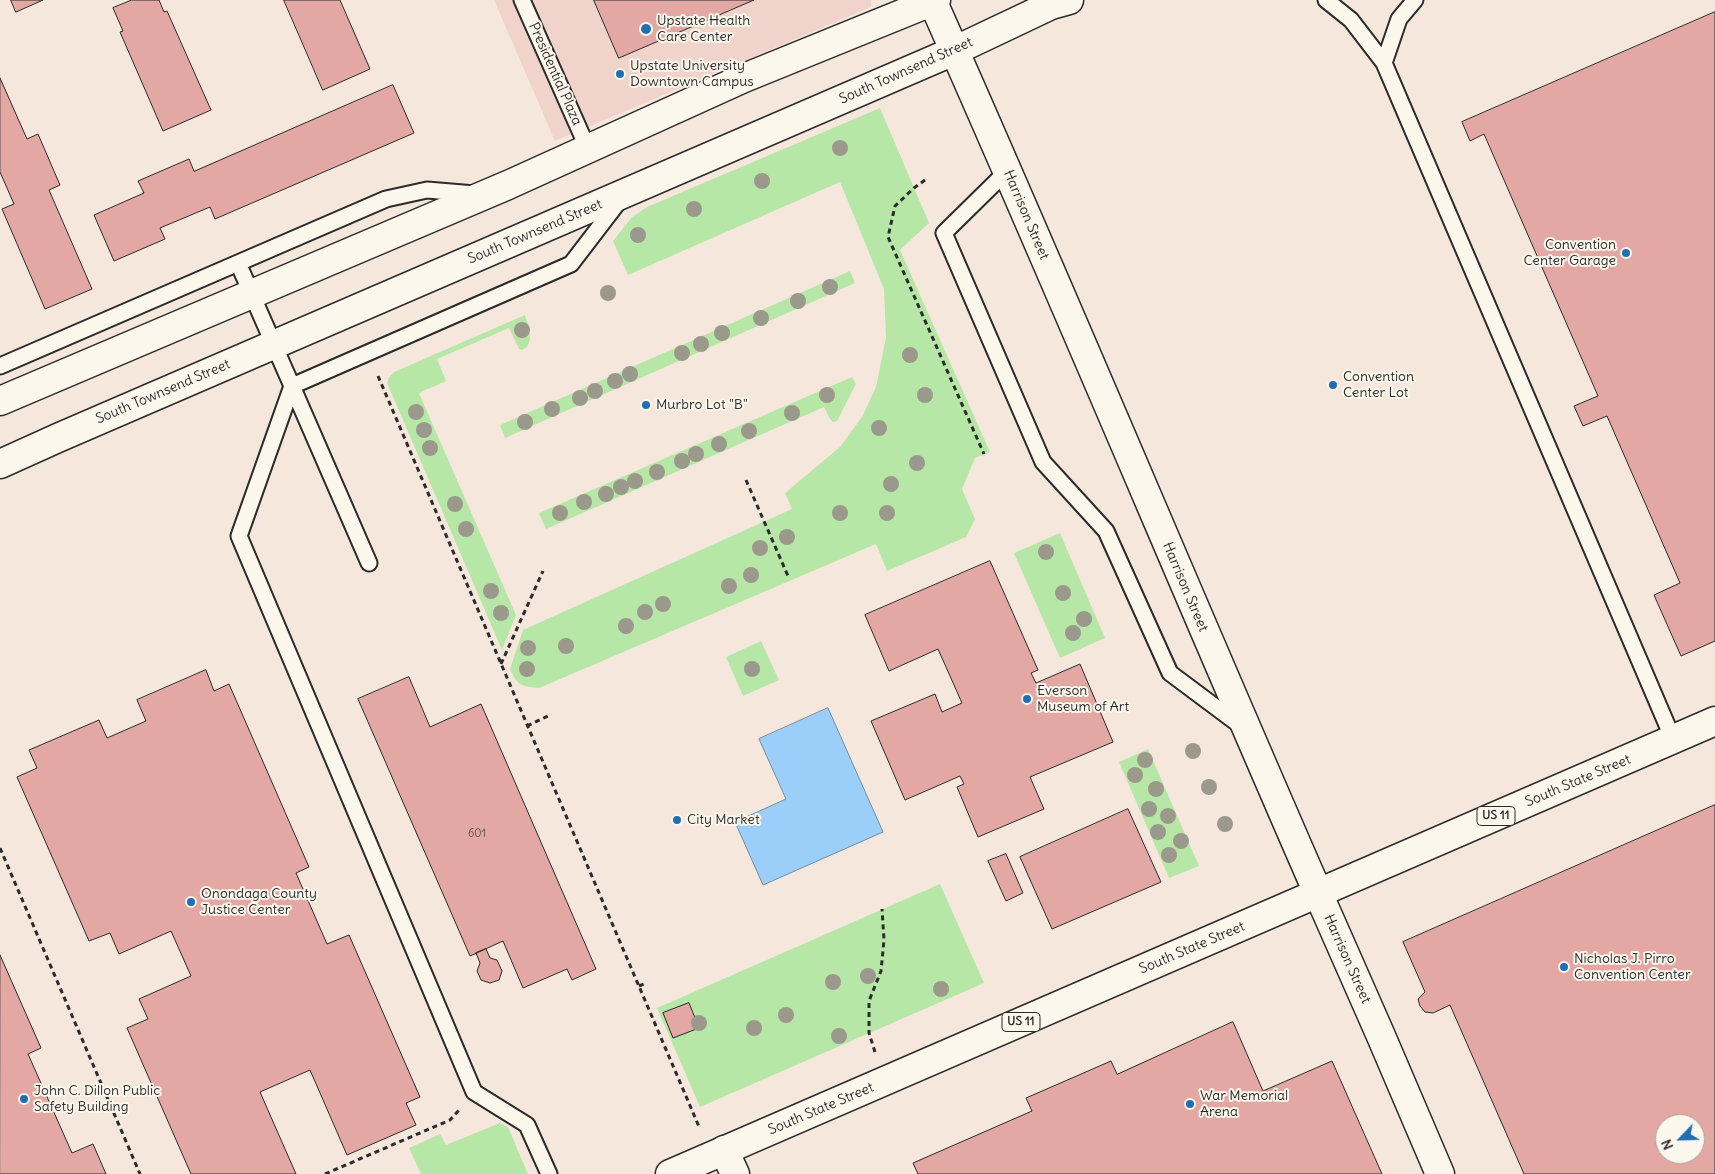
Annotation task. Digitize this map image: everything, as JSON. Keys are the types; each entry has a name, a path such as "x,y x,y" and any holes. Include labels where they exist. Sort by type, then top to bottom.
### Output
{"main road":[{"path":"0,401 484,195 744,78 933,0"},
{"name":"Harrison Street","path":"933,0 1246,730 1440,1174"},
{"name":"South Townsend Street","path":"0,464 954,51 1051,6 1070,0"},
{"name":"South State Street","path":"670,1174 723,1160 883,1082 1715,721"}],"lane":[{"name":"Presidential Plaza","path":"522,0 588,148"},
{"path":"1326,0 1351,20 1384,63 1673,739"},
{"path":"1384,63 1399,19 1415,0"},
{"path":"1007,171 944,232 1043,462 1106,531 1170,673 1246,730"},
{"path":"0,366 386,199 427,190 484,195"},
{"path":"549,1174 527,1125 474,1092 239,536 292,386 571,264 626,192"},
{"path":"238,263 369,563"}],"path":[{"path":"925,180 895,206 888,237 984,454"},
{"path":"368,352 500,665 639,986 723,1160"},
{"path":"746,480 788,576"},
{"path":"500,665 543,571"},
{"path":"527,726 550,715"},
{"path":"0,848 140,1174"},
{"path":"882,909 884,940 881,971 869,1001 869,1033 883,1082"},
{"path":"639,986 646,983"},
{"path":"324,1174 450,1120 474,1092"}],"shaded area":[{"name":"Upstate University Downtown Campus","path":"494,0 871,0 871,7 555,141"}],"green space":[{"path":"880,108 929,223 900,250 990,452 975,458 962,489 975,519 966,537 887,571 876,544 539,688 521,684 515,679 510,669 523,630 792,509 785,493 840,447 862,417 876,387 886,337 884,289 840,182 628,275 613,241 632,217 647,207"},
{"path":"850,271 855,283 505,438 500,425"},
{"path":"525,315 530,339 529,344 522,350 519,349 509,328 437,359 446,381 419,393 516,615 502,650 387,383 389,377 394,372"},
{"path":"852,377 856,384 837,421 833,422 830,419 824,407 546,529 539,513"},
{"path":"1060,533 1105,638 1060,658 1014,553"},
{"path":"761,641 779,680 743,696 726,657"},
{"path":"1148,749 1199,866 1169,878 1119,762"},
{"path":"940,884 984,983 700,1107 657,1008"},
{"path":"500,1123 508,1127 528,1174 421,1174 409,1148 440,1134 446,1145"}],"water":[{"path":"828,708 883,832 763,885 735,822 786,799 759,739"}],"building":[{"path":"11,0 43,0 16,12"},
{"path":"132,0 159,0 164,12 167,11 211,110 163,131 120,32 123,31 113,8"},
{"path":"284,0 340,0 370,69 323,90"},
{"name":"Upstate Health Care Center","path":"594,0 754,0 619,58"},
{"name":"Convention Center Garage","path":"1715,12 1715,641 1681,656 1654,595 1680,583 1607,416 1583,426 1574,406 1598,396 1484,134 1470,141 1462,122"},
{"path":"0,78 27,139 38,134 60,185 49,190 92,289 45,309 2,209 14,204 0,172"},
{"path":"393,85 414,133 215,219 210,207 160,228 165,239 114,261 94,215 144,193 138,181 189,159 194,171"},
{"name":"Everson Museum of Art","path":"990,561 1038,670 1031,673 1036,683 1080,664 1113,742 1030,777 1044,809 978,837 957,787 964,784 960,776 905,800 871,721 935,694 942,712 962,703 938,649 889,671 865,615"},
{"name":"Onondaga County Justice Center","path":"206,670 214,691 229,684 309,867 296,873 327,944 349,935 420,1097 406,1103 416,1125 347,1155 310,1070 260,1092 296,1174 191,1174 127,1028 148,1019 139,999 191,976 171,931 119,954 110,933 89,941 17,777 37,768 29,750 99,720 107,738 146,721 137,700"},
{"path":"409,677 430,727 481,704 596,969 572,980 567,969 523,988 503,941 470,956 358,699"},
{"name":"Nicholas J. Pirro Convention Center","path":"1715,805 1715,1174 1524,1174 1450,1005 1433,1013 1425,1012 1420,1006 1418,999 1425,992 1403,942"},
{"path":"1128,809 1161,882 1052,929 1020,857"},
{"path":"1006,854 1023,893 1006,901 988,861"},
{"path":"486,949 490,958 497,960 502,971 499,980 490,983 481,980 477,971 480,963 476,953"},
{"name":"John C. Dillon Public Safety Building","path":"0,955 41,1048 28,1054 72,1153 93,1144 106,1174 0,1174"},
{"path":"689,1003 699,1028 673,1038 663,1013"},
{"name":"War Memorial Arena","path":"1233,1022 1263,1091 1332,1061 1382,1174 918,1174 913,1163 1032,1111 1026,1098 1111,1061 1117,1074"}],"place":[{"name":"Upstate Health Care Center","path":"646,29"},
{"name":"Upstate University Downtown Campus","path":"620,74"},
{"name":"Convention Center Garage","path":"1626,253"},
{"name":"Convention Center Lot","path":"1333,385"},
{"name":"Murbro Lot \"B\"","path":"646,405"},
{"name":"Everson Museum of Art","path":"1027,699"},
{"name":"City Market","path":"677,820"},
{"name":"Onondaga County Justice Center","path":"191,902"},
{"name":"Nicholas J. Pirro Convention Center","path":"1564,967"},
{"name":"John C. Dillon Public Safety Building","path":"24,1099"},
{"name":"War Memorial Arena","path":"1190,1104"}]}
